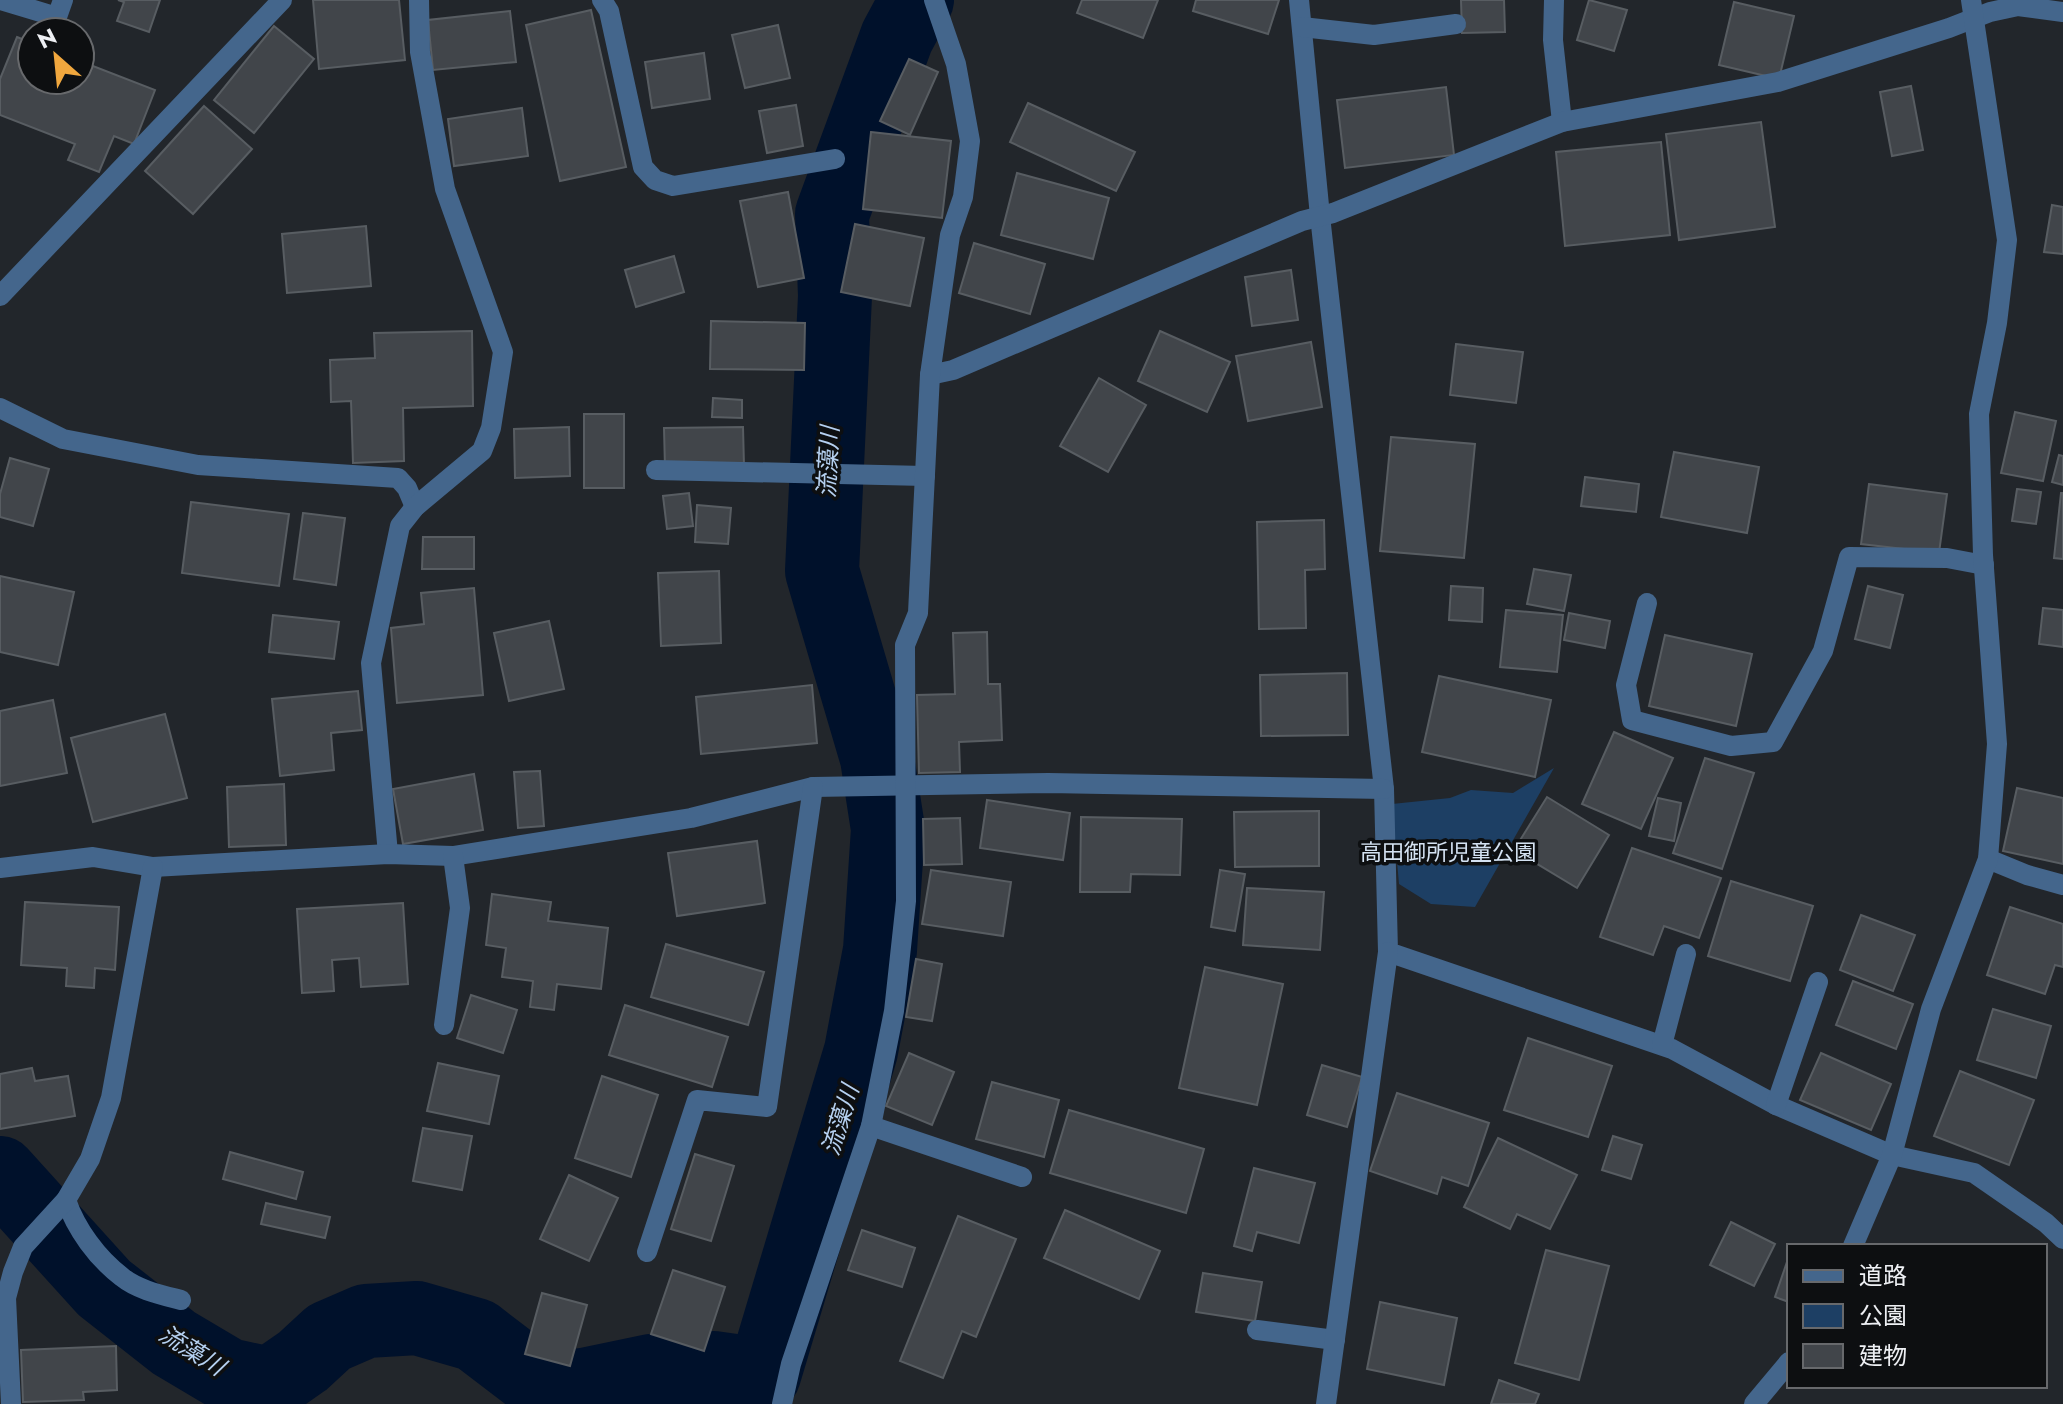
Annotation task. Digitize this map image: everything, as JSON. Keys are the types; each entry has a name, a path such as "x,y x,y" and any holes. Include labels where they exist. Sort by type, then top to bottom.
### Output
{"street":[{"path":"1,0 57,17 63,0"},
{"path":"0,296 282,0"},
{"path":"388,854 371,663 400,526 415,507 482,451 491,428 503,352 445,189 420,52 419,0"},
{"path":"602,0 609,11 643,167 655,180 673,186 835,159"},
{"path":"782,1404 791,1364 871,1126 894,1011 906,901 902,784 905,645 918,613 930,375 950,235 963,197 970,141 956,64 934,0"},
{"path":"1299,0 1384,789 1388,952 1326,1404"},
{"path":"1554,0 1553,40 1562,122"},
{"path":"930,375 953,370 1190,268 1562,122 1778,82 1949,28 1972,9 2018,3 2063,12"},
{"path":"1854,1244 1892,1155 1931,1009 1988,859 1997,744 1984,565 1979,414 1997,323 2007,240 1972,9"},
{"path":"1302,27 1374,35 1456,24"},
{"path":"0,408 63,439 198,465 398,478 407,488 415,507"},
{"path":"656,470 925,476"},
{"path":"1647,603 1626,685 1632,720 1731,746 1773,742 1823,651 1849,557 1947,558 1984,565"},
{"path":"0,868 93,857 153,867 388,854 453,856 691,818 813,787 1048,783 1384,789"},
{"path":"647,1252 697,1100 767,1107 813,787"},
{"path":"444,1025 460,908 453,856"},
{"path":"1988,859 2063,885"},
{"path":"11,1404 6,1298 23,1247 60,1206 90,1159 111,1098 153,867"},
{"path":"1388,952 1662,1045 1776,1105 1892,1155 1974,1173 2046,1223 2063,1239"},
{"path":"1662,1045 1686,954"},
{"path":"1776,1105 1818,982"},
{"path":"871,1126 1022,1177"},
{"path":"60,1206 95,1250 123,1278 150,1291 181,1300"},
{"path":"1257,1330 1335,1340"},
{"path":"1754,1404 1787,1364"}],"green space":[{"name":"高田御所児童公園","path":"1554,768 1475,907 1431,904 1399,884 1392,804 1450,798 1471,790 1513,793"}],"building":[{"path":"118,0 160,0 149,32 117,21 124,2"},
{"path":"313,0 399,0 405,60 319,69"},
{"path":"1082,0 1158,0 1143,38 1077,13"},
{"path":"1196,0 1279,0 1268,34 1193,11"},
{"path":"1461,0 1504,0 1505,32 1462,33"},
{"path":"1589,0 1627,10 1614,51 1577,40"},
{"path":"1734,2 1794,16 1779,79 1719,65"},
{"path":"591,10 626,167 560,181 526,25"},
{"path":"510,11 516,62 433,70 428,20"},
{"path":"778,25 790,78 745,88 732,35"},
{"path":"274,26 314,59 254,133 214,100"},
{"path":"16,39 16,96 96,96 96,67 155,90 134,144 114,136 99,172 68,160 75,144 0,115 0,79"},
{"path":"704,53 710,99 652,108 645,62"},
{"path":"909,59 938,72 910,135 880,121"},
{"path":"1911,86 1923,150 1892,156 1880,92"},
{"path":"1446,87 1454,155 1345,168 1337,100"},
{"path":"1028,103 1135,152 1116,191 1010,142"},
{"path":"796,105 803,146 767,153 759,111"},
{"path":"204,106 252,149 193,214 145,171"},
{"path":"522,108 528,156 454,166 448,119"},
{"path":"1761,122 1775,227 1679,240 1666,134"},
{"path":"871,132 951,141 942,218 863,209"},
{"path":"1661,142 1670,235 1565,246 1556,152"},
{"path":"1017,173 1109,198 1093,259 1001,235"},
{"path":"788,192 804,278 758,287 740,201"},
{"path":"2052,205 2063,207 2063,254 2044,252"},
{"path":"855,224 924,238 910,306 841,292"},
{"path":"366,226 371,286 287,293 282,234"},
{"path":"974,243 1045,264 1030,314 959,293"},
{"path":"674,256 684,292 636,307 625,270"},
{"path":"1291,270 1298,320 1252,326 1245,277"},
{"path":"711,321 805,323 804,370 710,369"},
{"path":"472,331 473,406 403,408 404,461 353,463 351,401 331,402 330,360 375,358 374,333"},
{"path":"1160,331 1230,362 1207,412 1138,381"},
{"path":"1311,342 1322,407 1248,421 1236,356"},
{"path":"1456,344 1523,352 1516,403 1450,395"},
{"path":"1099,378 1146,405 1108,472 1060,446"},
{"path":"713,398 742,400 742,418 712,417"},
{"path":"2015,412 2056,421 2043,481 2001,473"},
{"path":"584,414 624,414 624,488 584,488"},
{"path":"569,427 570,476 515,478 514,429"},
{"path":"743,427 744,466 665,468 664,428"},
{"path":"1391,437 1475,444 1464,558 1380,551"},
{"path":"1674,452 1759,467 1747,533 1661,517"},
{"path":"2059,455 2063,456 2063,485 2052,482"},
{"path":"10,458 49,469 33,526 0,517 0,494"},
{"path":"1585,477 1639,484 1636,512 1581,506"},
{"path":"1869,484 1947,494 1939,553 1861,544"},
{"path":"2017,489 2041,492 2036,524 2012,521"},
{"path":"689,493 693,526 667,529 663,496"},
{"path":"2063,493 2063,559 2054,558"},
{"path":"191,502 289,514 279,586 182,573"},
{"path":"697,505 731,508 728,544 695,542"},
{"path":"303,513 345,518 336,585 294,579"},
{"path":"1324,520 1325,569 1305,570 1306,628 1259,629 1257,522"},
{"path":"423,537 474,537 474,569 422,569"},
{"path":"1534,569 1571,575 1564,611 1527,604"},
{"path":"719,571 721,643 661,646 658,573"},
{"path":"0,576 74,592 58,665 0,652"},
{"path":"1451,586 1483,588 1482,622 1449,620"},
{"path":"1868,586 1903,595 1890,648 1855,639"},
{"path":"474,588 483,695 397,703 391,628 424,624 421,593"},
{"path":"2043,608 2063,610 2063,647 2039,644"},
{"path":"1506,610 1563,615 1557,672 1500,667"},
{"path":"1569,613 1610,621 1605,648 1564,640"},
{"path":"273,615 339,622 334,659 269,652"},
{"path":"549,621 564,689 509,701 494,633"},
{"path":"987,632 988,684 1000,684 1002,740 959,742 960,772 919,773 917,695 955,694 953,633"},
{"path":"1665,635 1752,654 1736,726 1649,706"},
{"path":"1347,673 1348,735 1261,736 1260,675"},
{"path":"1439,676 1551,700 1535,777 1422,752"},
{"path":"812,685 817,743 701,754 696,697"},
{"path":"358,691 362,730 331,733 334,770 280,776 272,699"},
{"path":"53,700 67,773 0,786 0,711"},
{"path":"165,714 187,798 93,822 71,738"},
{"path":"1614,732 1673,758 1641,829 1582,804"},
{"path":"1705,758 1754,773 1722,869 1673,853"},
{"path":"540,771 544,826 518,828 514,772"},
{"path":"474,774 483,830 403,844 393,789"},
{"path":"284,784 286,845 229,847 227,787"},
{"path":"2017,788 2063,798 2063,864 2003,851"},
{"path":"1547,797 1609,835 1577,888 1514,850"},
{"path":"1658,798 1681,803 1674,841 1649,836"},
{"path":"987,800 1070,813 1063,860 980,848"},
{"path":"1319,811 1319,866 1235,867 1234,812"},
{"path":"1081,817 1182,819 1180,875 1131,874 1130,892 1080,892"},
{"path":"960,818 962,864 924,865 923,819"},
{"path":"757,841 765,903 677,916 668,853"},
{"path":"1632,848 1721,878 1699,938 1664,926 1653,955 1600,937"},
{"path":"931,870 1011,882 1003,936 922,924"},
{"path":"1220,870 1245,874 1235,931 1211,927"},
{"path":"1731,881 1813,906 1790,981 1708,956"},
{"path":"1247,888 1324,892 1320,950 1243,945"},
{"path":"492,894 551,902 548,921 608,928 601,989 557,984 554,1010 530,1007 533,981 502,977 506,948 486,945"},
{"path":"25,902 119,907 115,970 95,968 94,988 66,986 67,968 21,965"},
{"path":"403,903 408,984 361,987 359,958 332,960 334,991 302,993 297,909"},
{"path":"2010,907 2063,924 2063,967 2055,965 2045,994 1987,975"},
{"path":"1861,915 1915,935 1893,991 1840,970"},
{"path":"666,944 764,972 748,1025 651,997"},
{"path":"916,959 942,964 932,1021 906,1017"},
{"path":"1205,967 1283,984 1257,1105 1179,1088"},
{"path":"1853,981 1913,1004 1896,1049 1836,1025"},
{"path":"471,995 517,1010 503,1053 457,1038"},
{"path":"625,1005 728,1037 712,1087 609,1055"},
{"path":"1993,1009 2051,1026 2036,1078 1977,1060"},
{"path":"1528,1038 1612,1066 1588,1137 1504,1110"},
{"path":"909,1053 954,1072 932,1125 886,1106"},
{"path":"1821,1053 1891,1084 1871,1130 1800,1100"},
{"path":"438,1063 499,1076 489,1124 427,1111"},
{"path":"1322,1065 1362,1077 1347,1127 1307,1115"},
{"path":"32,1068 35,1081 68,1076 75,1116 0,1129 0,1074"},
{"path":"1960,1071 2034,1100 2009,1165 1934,1136"},
{"path":"602,1076 658,1095 631,1177 575,1158"},
{"path":"992,1082 1059,1100 1044,1157 976,1139"},
{"path":"1397,1093 1489,1123 1468,1186 1442,1177 1437,1194 1370,1171"},
{"path":"1069,1110 1204,1149 1186,1213 1050,1173"},
{"path":"423,1128 472,1136 462,1190 413,1181"},
{"path":"1613,1136 1642,1145 1631,1179 1602,1170"},
{"path":"1498,1138 1577,1175 1550,1229 1517,1214 1510,1229 1464,1207"},
{"path":"230,1152 303,1172 296,1199 223,1179"},
{"path":"695,1154 734,1166 711,1241 671,1229"},
{"path":"1254,1168 1315,1183 1299,1243 1257,1232 1252,1251 1234,1246"},
{"path":"569,1175 618,1198 589,1261 540,1239"},
{"path":"266,1203 330,1217 325,1238 261,1224"},
{"path":"1065,1210 1160,1251 1139,1299 1044,1258"},
{"path":"958,1216 1016,1239 976,1337 962,1331 943,1378 900,1361"},
{"path":"1731,1222 1775,1244 1754,1286 1710,1265"},
{"path":"862,1230 915,1248 902,1287 848,1270"},
{"path":"1546,1250 1609,1266 1579,1380 1515,1363"},
{"path":"1787,1262 1787,1301 1775,1297"},
{"path":"673,1270 725,1287 704,1351 651,1334"},
{"path":"1203,1273 1262,1282 1255,1321 1196,1312"},
{"path":"542,1293 587,1305 570,1366 525,1354"},
{"path":"1380,1302 1457,1318 1444,1385 1367,1369"},
{"path":"116,1346 117,1390 83,1392 84,1400 23,1402 21,1350"},
{"path":"1499,1380 1539,1394 1535,1404 1491,1404"}],"waterway":[{"name":"流藻川","path":"0,1173 104,1288 174,1343 228,1375 270,1384 303,1361 329,1337 366,1321 417,1318 476,1335 540,1384 579,1386 651,1371 713,1368 764,1375 861,1051 880,950 888,829 877,758 822,571 835,296 832,214 897,37 917,0"}]}
